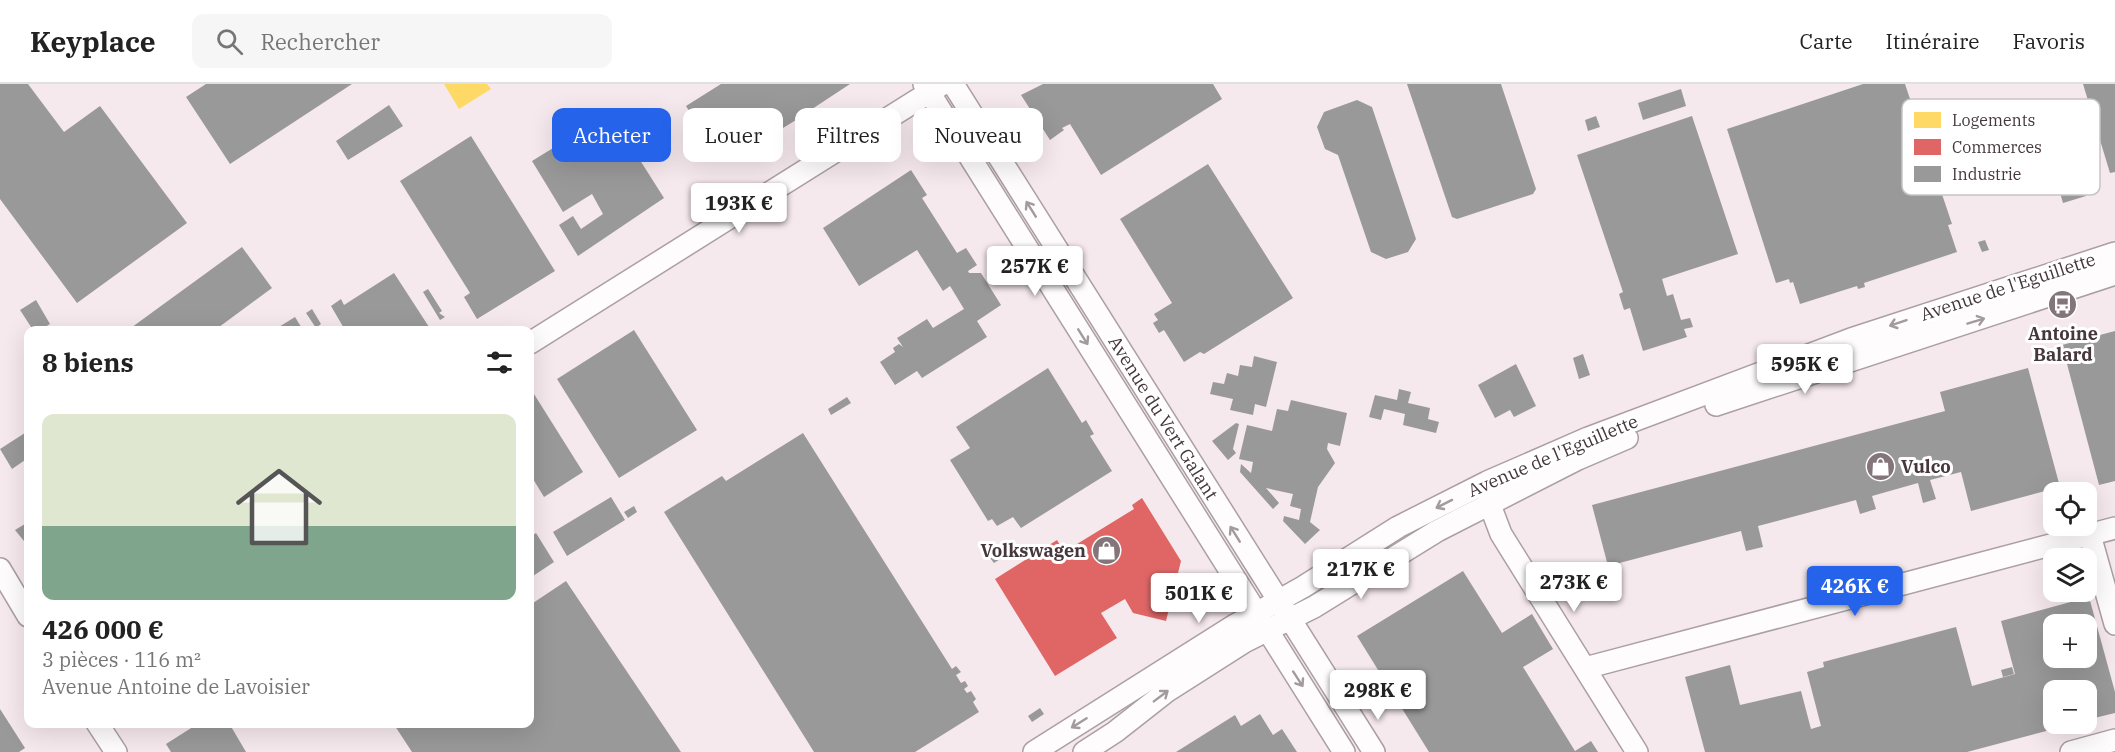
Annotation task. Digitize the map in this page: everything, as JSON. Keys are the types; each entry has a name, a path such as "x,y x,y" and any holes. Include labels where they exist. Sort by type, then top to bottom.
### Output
{"street":[{"name":"Avenue du Vert Galant","path":"953,84 1374,752"},
{"name":"Avenue du Vert Galant","path":"932,87 1260,622 1344,752"},
{"path":"534,340 932,87"},
{"name":"Avenue de l'Eguillette","path":"1084,752 1115,732 1260,622 1278,602 1398,527 1487,482 1588,438 1851,339 2115,253"},
{"name":"Avenue de l'Eguillette","path":"1034,752 1260,622 1289,620 1437,531 1578,459 1655,427 2115,274"},
{"path":"1487,482 1490,505 1501,534 1637,752"},
{"path":"2097,533 2115,528"},
{"path":"1585,668 2086,536"},
{"path":"2090,536 2115,624"},
{"path":"0,569 24,605"},
{"path":"100,728 116,752"},
{"path":"2071,752 2115,740"}],"building: Logements":[{"path":"444,84 487,84 491,89 459,109"}],"building: Commerces":[{"path":"1142,498 1181,561 1166,621 1133,613 1125,599 1101,613 1117,638 1055,676 995,579 1057,540 1064,552 1134,509 1132,505"}],"building: Industrie":[{"path":"0,84 28,84 64,132 100,106 187,223 77,303 0,199"},
{"path":"206,84 352,84 230,164 186,97"},
{"path":"721,84 850,84 814,108 795,108 795,121 783,128 783,108 687,108 686,106"},
{"path":"1043,84 1213,84 1222,99 1101,175 1070,124 1062,128 1064,130 1050,140 1043,129 1043,108 1029,108 1021,95"},
{"path":"1407,84 1501,84 1536,189 1533,194 1457,219 1452,217"},
{"path":"1863,84 1905,84 1910,99 1902,99 1902,195 1942,195 1952,224 1948,225 1957,252 1864,283 1865,287 1858,289 1857,286 1800,304 1793,282 1790,283 1789,279 1776,283 1727,129"},
{"path":"2083,84 2115,84 2115,172 2110,173 2100,140 2100,99 2088,99"},
{"path":"1681,89 1686,106 1643,120 1638,103"},
{"path":"1357,100 1372,107 1416,239 1408,252 1386,259 1371,252 1338,155 1325,149 1317,127 1324,112"},
{"path":"389,105 403,126 348,160 336,141"},
{"path":"1596,116 1600,127 1588,131 1585,120"},
{"path":"1692,116 1738,254 1662,279 1667,296 1673,294 1681,320 1690,318 1693,327 1684,329 1687,337 1643,351 1630,308 1624,310 1619,294 1623,292 1577,155"},
{"path":"471,136 555,271 477,319 464,297 470,293 400,181"},
{"path":"552,149 552,162 641,162 664,198 578,256 559,225 573,216 581,229 603,214 592,194 563,212 532,161"},
{"path":"1208,164 1293,298 1204,354 1200,352 1184,362 1164,330 1159,333 1153,323 1158,320 1154,314 1172,303 1120,219"},
{"path":"911,170 927,195 922,198 957,253 966,248 977,265 968,271 969,273 981,273 1001,305 977,321 987,337 922,378 917,371 895,385 880,362 895,352 893,348 899,344 903,347 897,338 927,319 933,328 964,309 950,286 943,291 917,250 859,286 823,228"},
{"path":"2061,195 2086,195 2086,196 2063,203"},
{"path":"1985,240 1989,250 1982,252 1978,242"},
{"path":"242,247 272,288 220,326 133,326"},
{"path":"394,273 428,326 343,326 331,306 341,299 344,305"},
{"path":"428,289 442,311 439,313 445,317 440,320 423,292"},
{"path":"36,300 50,324 30,326 20,310"},
{"path":"312,309 321,324 315,326 306,313"},
{"path":"295,317 301,326 280,326"},
{"path":"634,330 697,430 619,478 557,379"},
{"path":"2115,331 2115,481 2099,485 2062,345"},
{"path":"1583,354 1590,375 1579,379 1573,358"},
{"path":"1254,356 1277,362 1266,407 1255,404 1253,415 1230,410 1233,399 1210,394 1213,382 1224,384 1227,373 1238,376 1240,365 1252,367"},
{"path":"1516,364 1536,406 1514,417 1510,410 1495,418 1478,385"},
{"path":"1048,368 1082,423 1086,420 1094,434 1090,436 1112,471 1021,528 1013,517 997,526 992,519 988,521 950,460 970,448 956,427"},
{"path":"2028,368 2059,482 2043,482 2043,492 1971,511 1961,472 1930,480 1936,499 1923,503 1918,483 1872,496 1876,509 1860,514 1856,500 1758,526 1763,547 1746,551 1741,531 1608,566 1592,505 1945,411 1940,392"},
{"path":"1399,389 1411,392 1408,403 1430,408 1428,419 1439,422 1436,433 1403,425 1405,414 1384,409 1381,420 1369,417 1375,395 1397,400"},
{"path":"534,394 583,472 544,497 534,481"},
{"path":"847,397 851,403 831,415 828,409"},
{"path":"1291,400 1347,413 1340,446 1328,443 1327,449 1335,463 1318,487 1310,522 1320,530 1305,544 1283,521 1284,516 1299,520 1301,509 1290,506 1293,494 1266,488 1279,503 1273,509 1240,472 1241,464 1251,473 1253,462 1239,459 1247,425 1272,431 1277,409 1288,411"},
{"path":"1236,423 1239,424 1233,449 1236,453 1228,460 1212,441"},
{"path":"803,433 952,669 956,666 961,672 956,675 961,683 965,681 968,686 964,689 967,693 971,691 976,699 973,702 979,712 915,752 814,752 664,512 722,476 726,481"},
{"path":"24,434 24,461 12,469 0,449"},
{"path":"611,497 625,520 567,556 553,532"},
{"path":"634,506 637,512 628,518 624,512"},
{"path":"24,525 24,541 15,530"},
{"path":"536,533 554,562 534,575 534,534"},
{"path":"1002,552 1005,556 994,563 990,558"},
{"path":"1463,571 1502,633 1532,614 1553,649 1523,667 1575,751 1591,741 1598,752 1429,752 1357,636"},
{"path":"566,581 681,752 412,752 396,728 534,728 534,602"},
{"path":"2071,602 2090,602 2094,614 2043,614 2043,668 2097,668 2097,626 2115,692 2115,713 2097,717 2097,680 2043,680 2043,732 1967,752 1705,752 1685,677 1730,665 1740,705 1801,691 1811,729 1821,726 1807,672 1824,667 1823,662 1956,627 1972,686 2015,674 2001,621"},
{"path":"2012,667 2014,674 2003,677 2001,670"},
{"path":"1040,708 1044,714 1032,722 1028,716"},
{"path":"0,709 25,748 19,752 0,752"},
{"path":"1260,714 1273,735 1282,729 1297,752 1176,752 1235,715 1241,726"},
{"path":"191,728 232,728 246,752 171,752 166,744"}],"place":[{"name":"Antoine Balard","path":"2063,305"},
{"name":"Vulco","path":"1880,467"},
{"name":"Volkswagen","path":"1107,551"}]}
